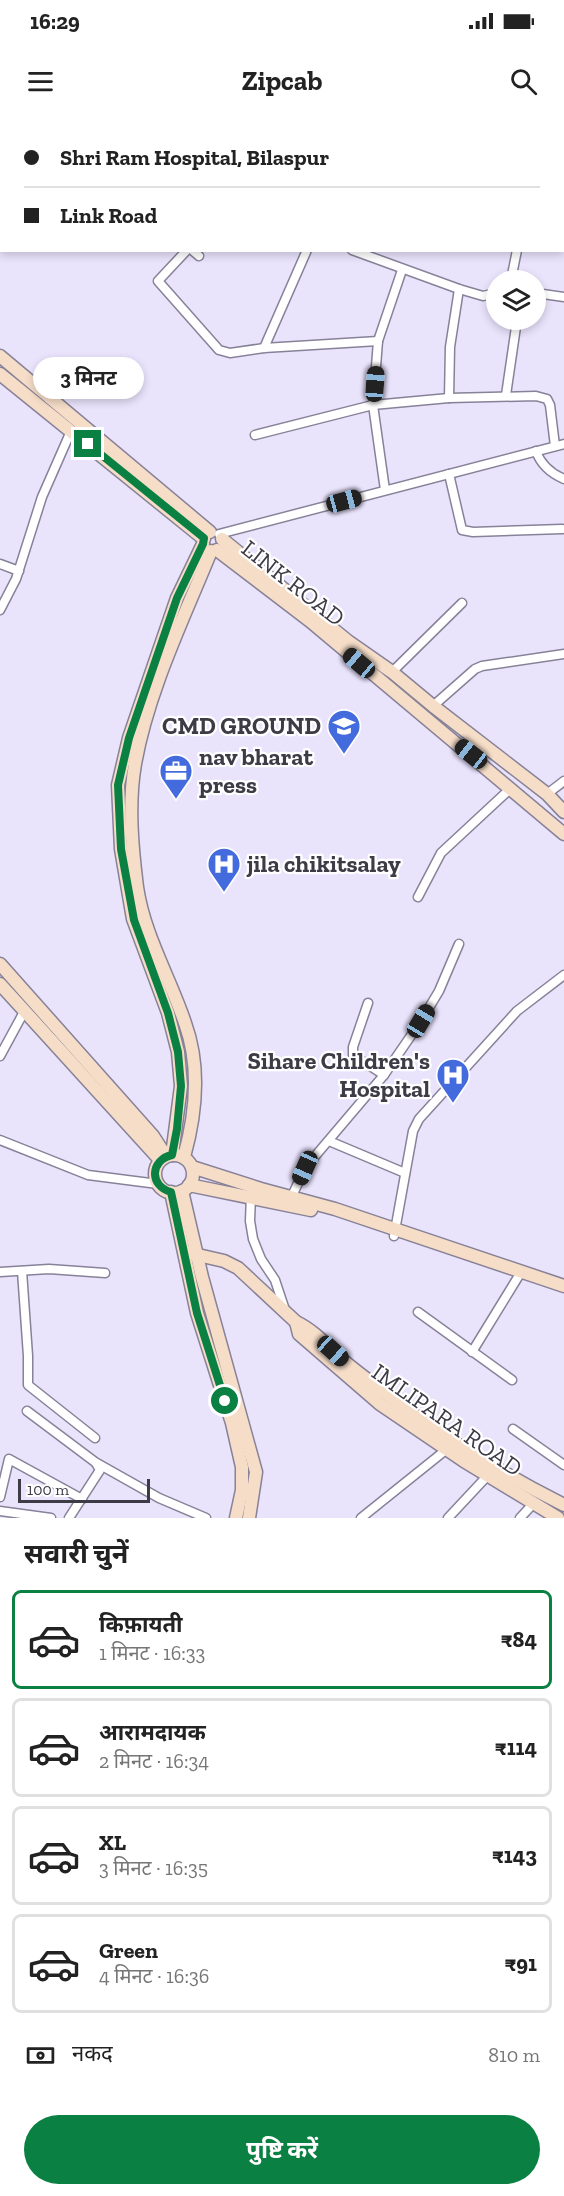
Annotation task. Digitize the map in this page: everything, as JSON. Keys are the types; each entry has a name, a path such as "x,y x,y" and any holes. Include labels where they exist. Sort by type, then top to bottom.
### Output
{"street":[{"path":"185,252 158,281 219,350 230,353 264,348 378,341"},
{"path":"264,348 306,252"},
{"path":"357,252 402,270 486,295"},
{"path":"513,270 517,252"},
{"path":"385,490 373,405 378,341 402,270"},
{"path":"449,398 450,346 459,289"},
{"path":"546,294 564,297"},
{"path":"506,395 516,330"},
{"path":"0,356 212,541"},
{"name":"LINK ROAD","path":"0,374 212,541 564,834"},
{"path":"175,1159 181,1086 178,1052 168,1013 134,920 121,849 118,785 129,738 177,598 212,541 385,490 560,445 547,399 536,396 506,395 373,405 255,435"},
{"path":"0,610 19,571 42,497 71,431"},
{"path":"536,451 540,461 554,474 564,479"},
{"path":"449,474 462,530 473,532 562,529"},
{"name":"LINK ROAD","path":"212,541 392,672 547,794 564,812"},
{"path":"0,564 19,571"},
{"path":"392,672 462,603"},
{"path":"433,706 475,669 482,666 564,654"},
{"path":"547,794 564,781"},
{"path":"418,897 441,853 511,788"},
{"path":"292,1196 305,1168 384,1075 439,992 459,944"},
{"path":"0,964 175,1159 251,1191 395,1232 564,1286"},
{"path":"395,1232 413,1131 419,1119 517,1011 564,975"},
{"path":"0,984 175,1159 193,1173 181,1189 197,1313 232,1424 242,1467 242,1490 236,1518"},
{"path":"369,1003 352,1054 384,1075"},
{"path":"0,1056 24,1010"},
{"path":"0,1140 88,1175 158,1184"},
{"path":"329,1141 405,1173"},
{"path":"175,1159 155,1169 161,1188 251,1191 292,1196 564,1293"},
{"path":"251,1191 250,1221 253,1239 261,1258 275,1280 285,1311"},
{"path":"190,1253 256,1472 249,1518"},
{"name":"IMLIPARA ROAD","path":"190,1253 224,1261 238,1268 296,1322 307,1327 346,1363 533,1504 558,1518"},
{"path":"0,1272 49,1269 105,1273"},
{"path":"22,1271 28,1385 95,1438"},
{"path":"472,1352 518,1277"},
{"path":"418,1312 512,1380"},
{"name":"IMLIPARA ROAD","path":"296,1322 299,1334 380,1404 447,1449 564,1505"},
{"path":"27,1411 95,1462 159,1498 206,1518"},
{"path":"513,1429 564,1465"},
{"path":"361,1518 447,1449"},
{"path":"0,1497 9,1459 82,1499"},
{"path":"69,1518 100,1470 95,1462"},
{"path":"448,1518 492,1471"},
{"path":"520,1518 533,1504"},
{"path":"0,1511 51,1518"}],"place":[{"name":"CMD GROUND","path":"344,755"},
{"name":"nav bharat press","path":"176,800"},
{"name":"jila chikitsalay","path":"224,893"},
{"name":"Sihare Children's Hospital","path":"453,1104"}],"route":[{"path":"88,444 204,538 177,598 129,738 118,785 118,806 121,849 134,920 168,1013 178,1052 181,1086 177,1129 172,1155 160,1160 155,1174 161,1188 171,1192 197,1313 225,1401"}]}
